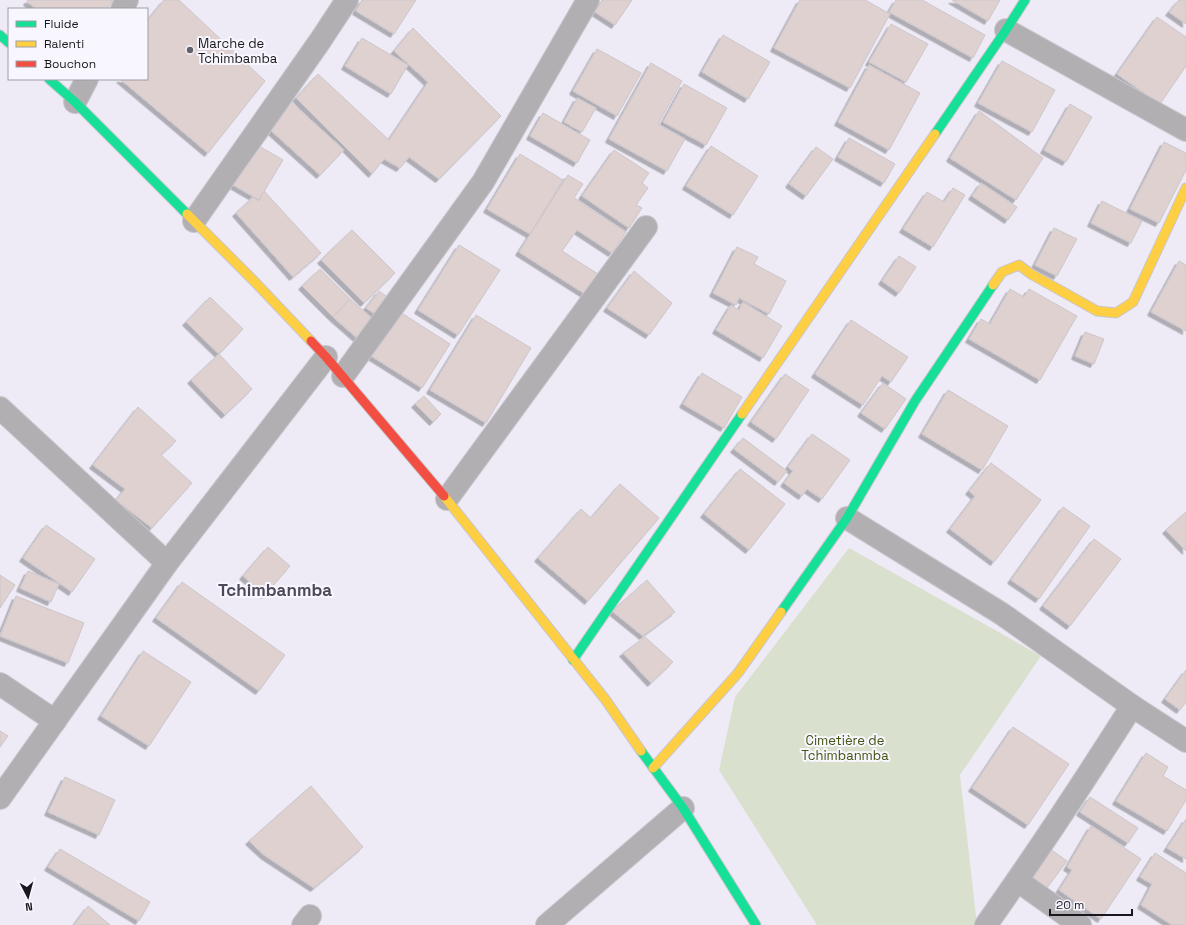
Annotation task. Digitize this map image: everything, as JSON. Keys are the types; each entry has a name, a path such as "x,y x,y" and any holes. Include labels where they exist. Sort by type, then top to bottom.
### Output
{"main road":[{"path":"573,660 1006,30 1025,0"},
{"path":"0,35 8,42"},
{"path":"50,80 75,102 194,220 326,357 448,500 605,699 683,808 756,925"},
{"path":"653,768 738,673 847,518 915,401 1002,272 1019,265 1030,274 1097,311 1116,313 1133,302 1186,188"}],"street":[{"path":"194,220 320,41 347,0"},
{"path":"343,376 483,182 588,0"},
{"path":"1006,30 1186,130"},
{"path":"75,102 86,80"},
{"path":"448,500 646,227"},
{"path":"0,798 167,563 326,357"},
{"path":"0,408 167,563"},
{"path":"847,518 1002,614 1132,706 1186,741"},
{"path":"0,684 55,721"},
{"path":"986,925 1018,881 1075,796 1132,706"},
{"path":"547,925 683,808"},
{"path":"1018,881 1080,925"}],"green space":[{"name":"Cimetière de Tchimbanmba","path":"849,548 1041,656 960,775 977,925 817,925 719,770 735,697"}],"building":[{"path":"28,0 113,0 108,8 36,8 27,2"},
{"name":"Marche de Tchimbamba","path":"164,0 179,0 265,81 208,153 121,80 148,80 148,20"},
{"path":"362,0 416,0 394,34 356,11"},
{"path":"602,0 632,0 615,25 595,12"},
{"path":"800,0 865,0 890,14 850,88 774,48"},
{"path":"896,0 922,0 985,35 973,58 889,12"},
{"path":"952,0 1000,0 988,21"},
{"path":"1179,0 1186,0 1186,24 1169,12"},
{"path":"1157,17 1186,37 1186,66 1160,104 1117,74"},
{"path":"891,24 928,44 906,82 869,62"},
{"path":"413,28 501,116 439,179 409,157 400,168 384,159 372,174 296,98 318,74 389,140 428,82 394,51"},
{"path":"723,35 770,62 748,99 702,72"},
{"path":"362,38 408,65 391,94 345,66"},
{"path":"597,49 641,73 617,116 573,91"},
{"path":"1002,61 1055,90 1032,132 978,103"},
{"path":"651,63 682,81 658,124 685,139 667,171 609,139"},
{"path":"869,65 920,93 889,150 838,122"},
{"path":"684,84 727,108 706,145 663,122"},
{"path":"577,98 596,108 582,132 564,122"},
{"path":"291,102 344,150 320,175 267,127"},
{"path":"1070,104 1092,117 1066,162 1044,150"},
{"path":"979,111 1043,158 1016,200 950,158"},
{"path":"543,113 590,140 577,163 530,136"},
{"path":"849,138 895,164 884,183 838,157"},
{"path":"252,142 283,160 259,200 228,182"},
{"path":"1164,142 1186,153 1186,170 1159,223 1130,209"},
{"path":"711,146 758,176 733,215 686,186"},
{"path":"816,147 833,159 806,196 789,184"},
{"path":"614,150 649,173 642,183 648,188 636,205 642,208 629,228 582,196"},
{"path":"520,154 563,180 530,234 487,209"},
{"path":"568,175 583,184 574,198 626,232 612,253 577,230 562,251 598,274 585,294 519,252"},
{"path":"981,183 1017,207 1008,220 972,196"},
{"path":"953,188 965,195 933,247 903,229 927,192 944,202"},
{"path":"264,191 321,253 293,277 236,213 253,197 259,201"},
{"path":"1102,201 1142,221 1131,243 1091,223"},
{"path":"1054,228 1077,239 1057,276 1035,265"},
{"path":"352,230 395,273 364,303 321,260"},
{"path":"459,245 500,270 458,335 418,310"},
{"path":"737,247 758,257 754,264 786,281 769,314 739,298 736,305 713,293"},
{"path":"899,256 916,267 899,293 882,281"},
{"path":"1179,261 1186,265 1186,331 1151,312"},
{"path":"320,269 350,299 333,317 302,286"},
{"path":"634,271 672,303 649,335 607,308"},
{"path":"1010,289 1024,297 1029,289 1077,316 1040,380 969,339 981,319 990,324"},
{"path":"379,291 390,299 378,316 366,308"},
{"path":"210,297 243,329 219,354 186,322"},
{"path":"350,299 373,319 357,338 333,317"},
{"path":"743,302 782,326 763,358 716,330 731,305 739,310"},
{"path":"397,310 450,344 422,388 368,354"},
{"path":"476,315 531,348 486,423 430,390"},
{"path":"851,320 908,357 891,382 882,376 863,405 815,374"},
{"path":"1085,332 1104,339 1094,364 1075,356"},
{"path":"219,354 252,389 225,415 191,380"},
{"path":"702,373 742,397 724,428 683,404"},
{"path":"785,374 809,390 776,439 751,422"},
{"path":"883,383 906,399 885,429 861,413"},
{"path":"948,390 1008,426 982,470 922,434"},
{"path":"424,396 441,414 433,422 415,404"},
{"path":"138,407 176,441 161,455 192,483 152,528 116,500 125,489 93,465"},
{"path":"812,434 850,460 822,499 807,489 802,496 784,483 793,471 788,467"},
{"path":"743,438 787,471 778,482 734,449"},
{"path":"991,463 1041,500 994,562 950,529 975,496 969,491"},
{"path":"740,469 785,504 749,550 704,514"},
{"path":"620,484 659,518 588,601 538,558 581,509 591,518"},
{"path":"1063,507 1090,526 1039,599 1011,580"},
{"path":"1186,512 1186,551 1166,530"},
{"path":"46,525 95,559 72,592 23,558"},
{"path":"1094,539 1121,559 1070,626 1043,606"},
{"path":"268,547 290,566 265,595 243,576"},
{"path":"28,571 59,584 51,602 20,588"},
{"path":"0,575 15,585 0,608"},
{"path":"647,580 675,612 643,636 612,611"},
{"path":"182,582 285,655 259,691 156,618"},
{"path":"16,596 84,623 68,663 0,636"},
{"path":"645,637 673,662 651,683 623,653"},
{"path":"143,651 191,682 149,746 101,716"},
{"path":"1186,670 1186,702 1180,710 1165,699"},
{"path":"1013,727 1069,764 1028,825 972,788"},
{"path":"0,731 8,736 0,747"},
{"path":"1146,753 1168,767 1163,776 1186,790 1186,800 1167,831 1116,801"},
{"path":"65,777 115,800 99,835 48,812"},
{"path":"311,786 363,847 314,888 264,855 249,841"},
{"path":"1090,797 1138,828 1128,843 1080,812"},
{"path":"1186,819 1186,859 1167,848"},
{"path":"1091,826 1141,859 1101,919 1059,890 1072,870 1067,867"},
{"path":"60,849 150,902 139,921 48,867"},
{"path":"1050,849 1067,861 1041,896 1025,884"},
{"path":"1155,853 1186,873 1186,925 1172,925 1141,905 1152,884 1140,877"},
{"path":"88,906 110,925 74,925"}],"traffic: fast":[{"path":"935,134 1025,0"},
{"path":"0,35 8,42"},
{"path":"50,80 75,102 187,214"},
{"path":"781,612 847,518 915,401 993,285"},
{"path":"573,660 742,414"},
{"path":"641,751 683,808 756,925"}],"traffic: slow":[{"path":"742,414 935,134"},
{"path":"993,285 1002,272 1019,265 1031,274 1097,311 1116,313 1133,302 1186,188"},
{"path":"187,214 311,341"},
{"path":"444,496 605,699 641,751"},
{"path":"653,768 738,673 781,612"}],"traffic: jam":[{"path":"311,341 444,496"}],"place":[{"name":"Marche de Tchimbamba","path":"190,50"}],"district":[{"name":"Tchimbanmba","path":"275,590"}]}
